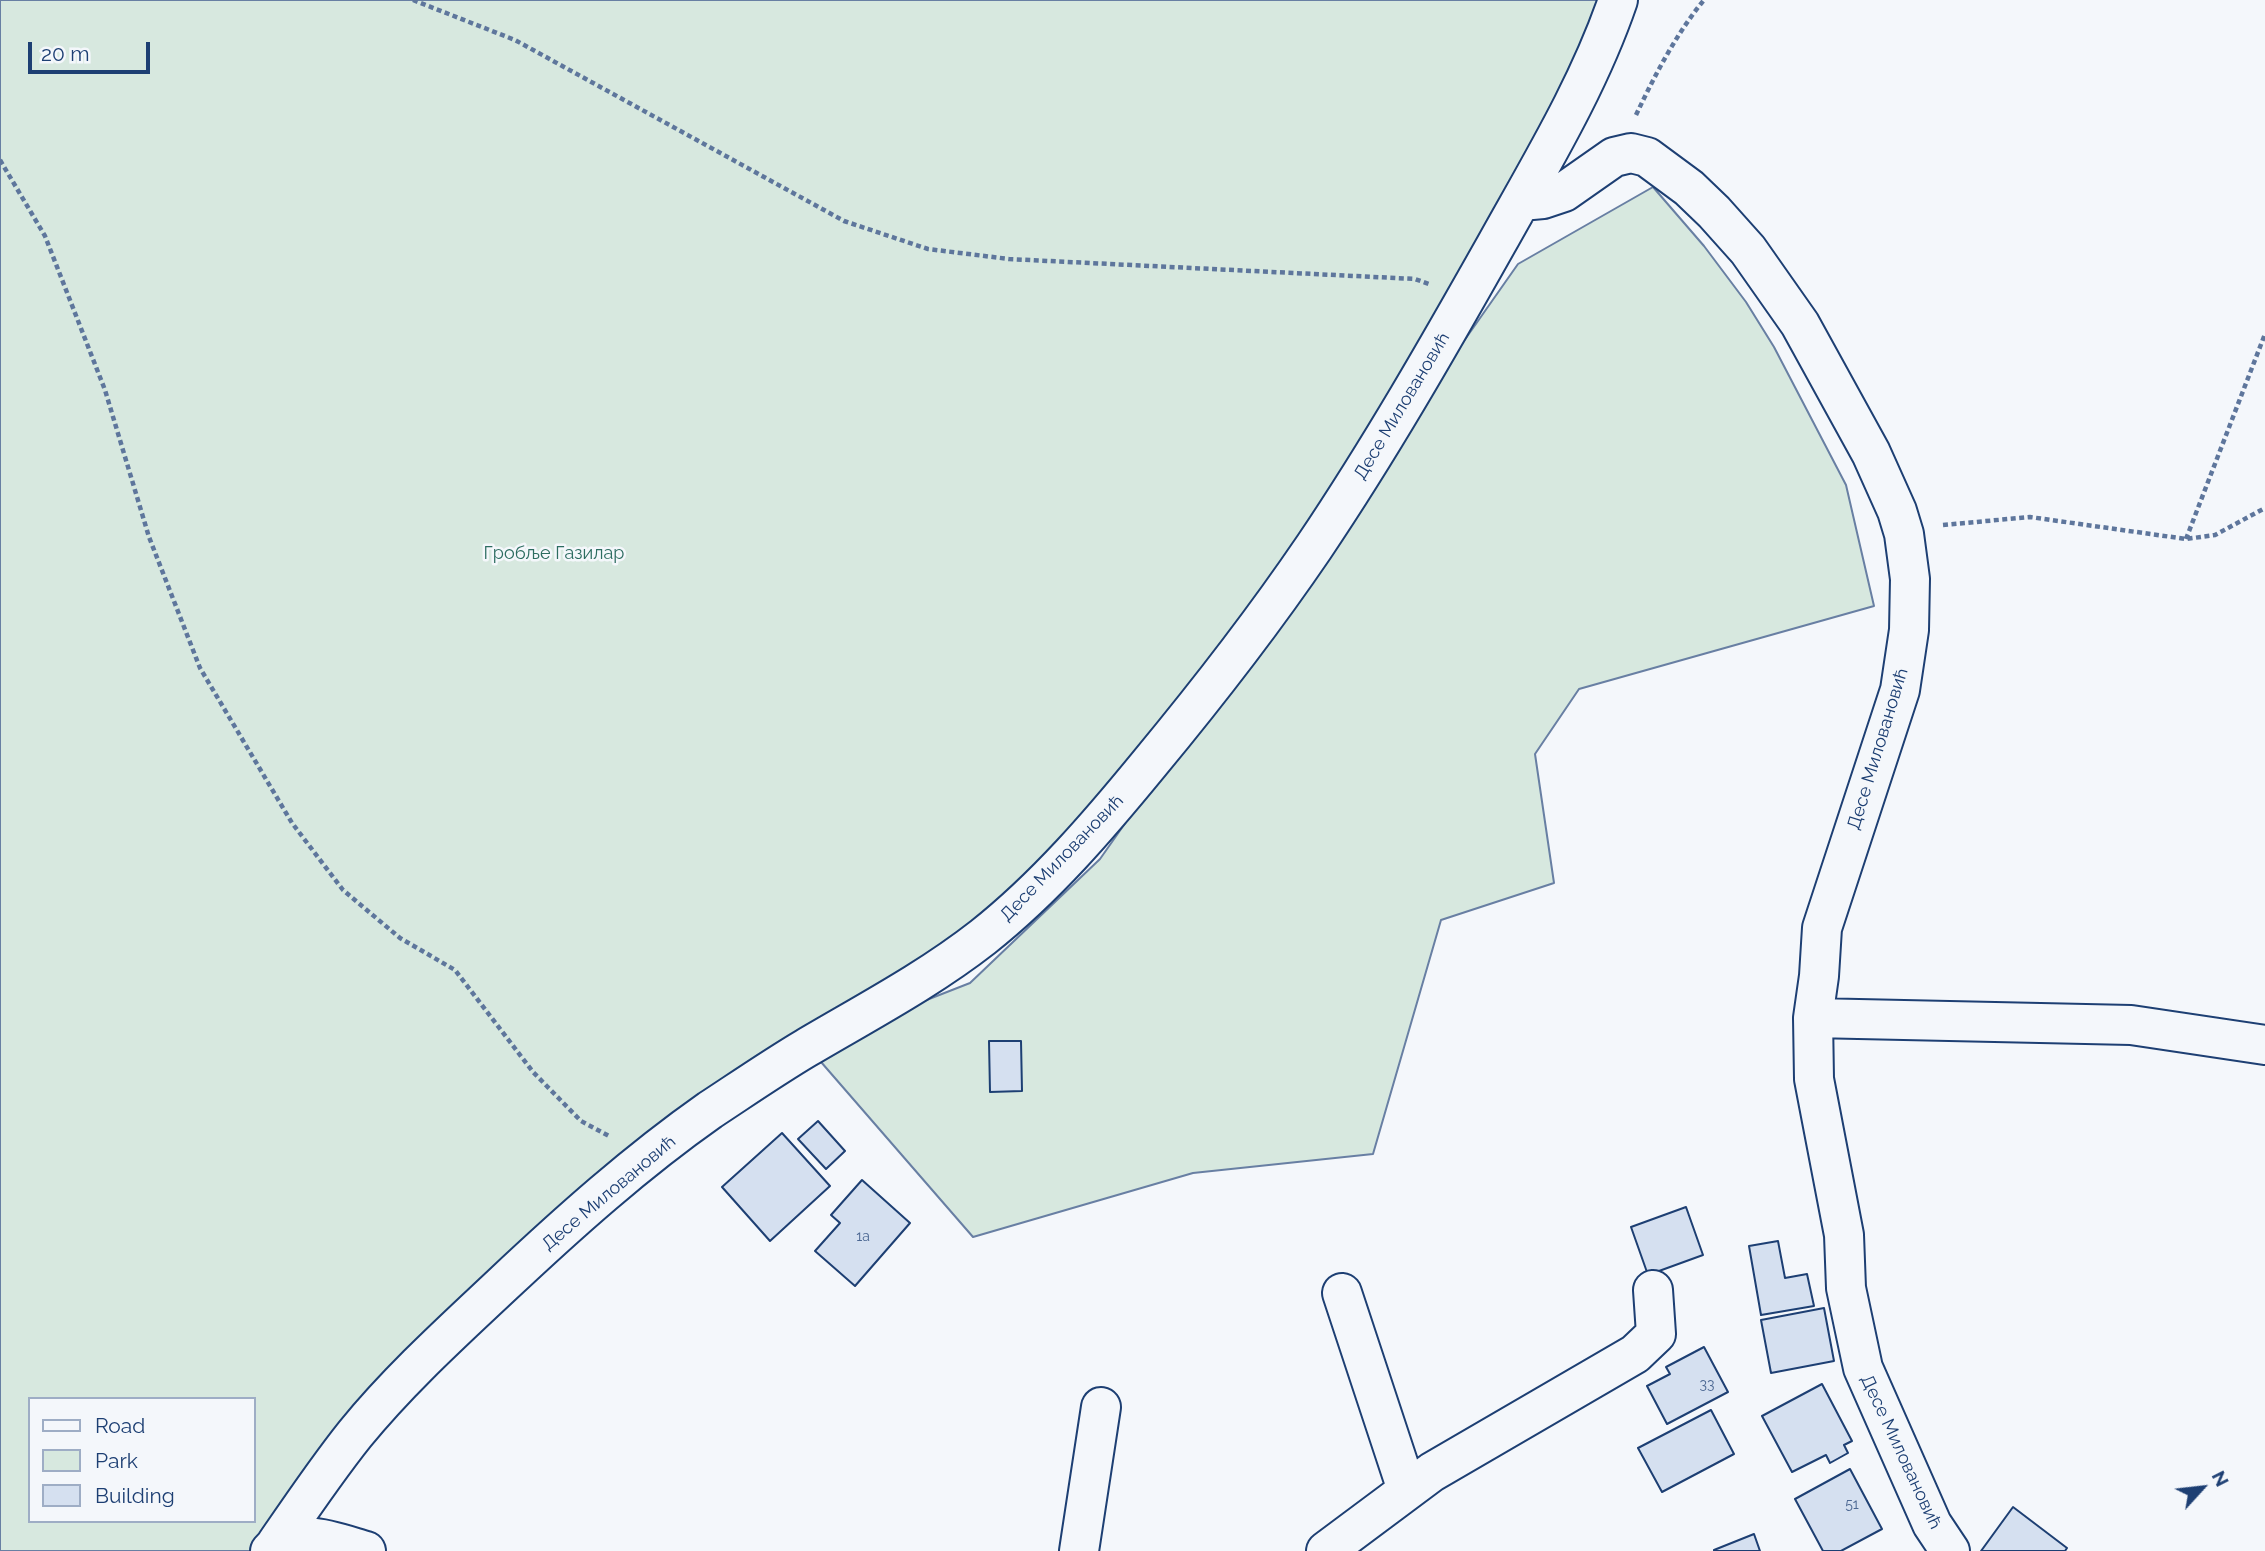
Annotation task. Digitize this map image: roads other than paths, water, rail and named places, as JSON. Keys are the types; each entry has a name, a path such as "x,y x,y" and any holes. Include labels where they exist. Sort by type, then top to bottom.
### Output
{"street":[{"name":"Десе Миловановић","path":"273,1547 323,1474 360,1428 425,1359 526,1263 632,1169 705,1114 771,1070 931,975 1016,910 1127,790 1181,726 1260,623 1356,483 1468,296 1521,201 1593,65 1614,12"},
{"name":"Десе Миловановић","path":"1521,201 1564,192 1614,158 1631,153 1647,157 1689,188 1748,250 1800,324 1871,453 1897,511 1904,534 1910,579 1909,630 1899,690 1822,928 1813,1018 1814,1079 1844,1235 1846,1288 1863,1368 1932,1524 1950,1551"},
{"path":"1813,1018 2132,1025 2265,1045"},
{"path":"1326,1551 1432,1472 1635,1354 1656,1334 1653,1290"},
{"path":"1342,1293 1407,1490"},
{"path":"1079,1551 1101,1407"},
{"name":"Десе Миловановић","path":"273,1547 291,1539 324,1539 366,1551"}],"park label":[{"name":"Гробље Газилар","path":"554,554"}]}
